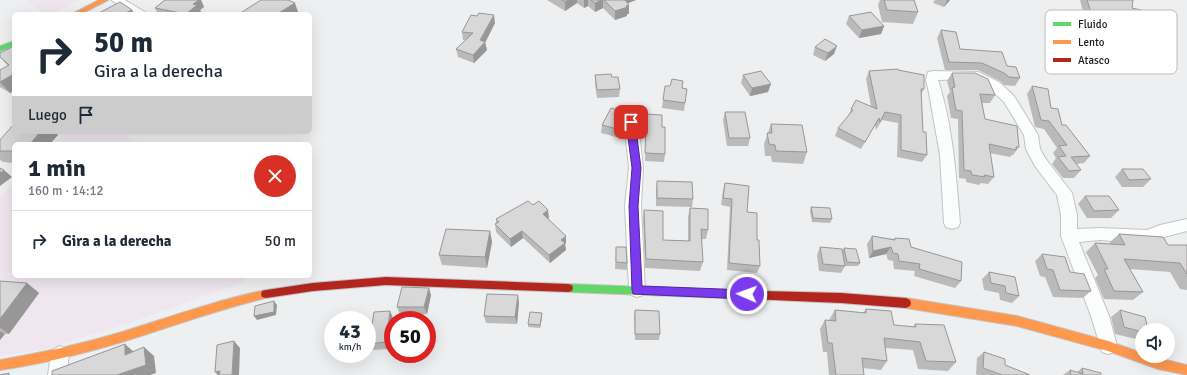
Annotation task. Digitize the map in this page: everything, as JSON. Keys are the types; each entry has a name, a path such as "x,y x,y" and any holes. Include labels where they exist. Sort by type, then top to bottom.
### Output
{"main road":[{"path":"79,12 105,0"},
{"path":"0,49 12,43"},
{"path":"0,365 60,355 104,343 242,300 314,286 386,281 841,298 914,304 1017,321 1108,346 1159,369 1187,370"}],"street":[{"path":"117,0 138,12"},
{"path":"952,223 946,155 936,93 932,80 933,75 973,75 994,86 1009,99 1031,135 1033,149 1040,162 1064,193 1069,215 1069,236 1094,298 1108,346"},
{"path":"631,122 636,168 633,206 637,290"},
{"path":"1069,236 1100,234 1149,237 1160,231 1187,225"},
{"path":"57,375 60,355"}],"shaded area":[{"path":"27,0 81,0 55,12 42,12"},
{"path":"63,134 126,134 131,140 140,142 57,142"},
{"path":"12,187 12,278 244,278 243,282 129,323 42,350 0,356 0,197"}],"building":[{"path":"165,0 199,0 193,4 197,5 188,12 176,12 155,8"},
{"path":"261,0 288,0 295,3 280,12 242,12"},
{"path":"591,0 601,0 595,3"},
{"path":"604,0 625,0 629,5 626,6 628,7 615,11"},
{"path":"884,0 914,0 918,12 887,10"},
{"path":"1087,0 1133,0 1132,8 1141,10 1090,10"},
{"path":"120,2 132,10 128,12 101,12"},
{"path":"871,12 884,26 862,30 849,16"},
{"path":"479,13 494,15 480,40 485,42 473,55 456,49 473,33 462,32 471,15 477,16"},
{"path":"941,30 956,32 960,49 1002,52 1007,66 1016,67 1020,78 1009,77 1004,73 982,63 949,62"},
{"path":"825,39 837,46 828,53 815,47"},
{"path":"12,47 12,75 0,82 0,70 9,65 0,57 0,53"},
{"path":"898,69 924,75 924,89 921,89 923,132 926,132 927,155 901,150 901,115 885,112 880,122 879,118 865,142 838,128 853,110 851,109 856,100 877,109 869,71"},
{"path":"761,71 771,84 752,88 743,75"},
{"path":"952,73 975,73 988,79 995,95 980,94 985,119 1017,126 1019,147 1016,147 1016,150 989,144 994,177 972,175 971,171 964,170 962,111 956,110 952,88 955,87"},
{"path":"611,74 612,77 618,77 620,89 597,90 595,75"},
{"path":"672,79 683,81 682,88 687,89 685,103 663,100 665,86 670,86"},
{"path":"1032,86 1048,89 1051,108 1058,109 1062,125 1066,125 1090,156 1071,157 1081,170 1069,171 1058,157 1066,156 1059,146 1067,145 1049,121 1041,120"},
{"path":"611,108 624,112 617,129 602,125"},
{"path":"725,112 745,112 750,138 729,138"},
{"path":"645,114 662,115 662,127 665,127 665,154 645,153"},
{"path":"771,124 802,125 807,152 776,151 775,145 769,144 767,133 772,133"},
{"path":"12,126 12,134 38,134 32,142 12,142 12,151 0,151 0,140"},
{"path":"1122,169 1143,169 1151,179 1129,180"},
{"path":"657,181 692,182 693,199 657,198"},
{"path":"725,183 749,186 747,212 757,213 757,240 759,240 760,266 729,263 732,199 723,198"},
{"path":"1085,196 1109,196 1119,210 1094,211"},
{"path":"528,201 533,205 539,201 548,210 543,214 566,236 561,240 565,243 549,255 522,231 510,239 495,224 499,222 496,219"},
{"path":"811,207 830,208 832,219 813,218"},
{"path":"690,208 708,209 708,230 701,229 703,262 646,259 644,210 663,211 663,240 690,241"},
{"path":"446,229 490,231 485,257 439,255"},
{"path":"1119,234 1163,237 1168,245 1187,245 1187,274 1180,263 1124,259 1143,292 1114,291 1104,269 1108,269 1095,243 1125,245"},
{"path":"872,236 895,240 895,238 909,239 911,247 962,262 961,281 919,269 920,264 899,261 898,254 893,253 891,247 873,251"},
{"path":"616,247 626,247 627,263 616,262"},
{"path":"820,247 842,249 845,266 823,264"},
{"path":"844,248 856,249 860,263 847,262"},
{"path":"1042,254 1065,257 1070,272 1084,274 1091,291 1060,290 1053,270 1047,269"},
{"path":"989,272 1015,277 1019,296 1006,293 1005,286 991,283"},
{"path":"0,281 27,283 0,319"},
{"path":"402,287 429,288 424,307 397,307"},
{"path":"487,294 518,295 515,317 484,316"},
{"path":"274,301 274,312 254,316 255,306"},
{"path":"866,309 891,311 894,325 916,327 915,324 944,325 956,362 926,361 920,342 884,338 887,361 862,358 864,375 836,375 832,343 828,343 825,320 836,321 835,310 866,313"},
{"path":"635,310 659,311 660,334 635,334"},
{"path":"1120,310 1145,317 1146,323 1135,323 1135,330 1124,327"},
{"path":"384,311 384,342 376,343 376,312"},
{"path":"530,312 542,313 540,325 528,324"},
{"path":"234,341 232,375 219,375 220,371 215,372 217,345"},
{"path":"125,344 125,355 144,347 146,365 117,375 52,375 52,371"},
{"path":"984,352 1005,359 1005,365 1030,375 1002,375 983,368"},
{"path":"1082,368 1101,373 1101,375 1071,375 1070,370 1083,374"}],"traffic: fast":[{"path":"0,49 12,44"},
{"path":"568,288 725,294"}],"traffic: slow":[{"path":"79,12 105,0"},
{"path":"0,365 47,357 92,346 212,308 266,294"},
{"path":"906,303 1017,321 1108,346 1158,364 1187,370"}],"traffic: jam":[{"path":"266,294 313,287 386,281 568,288"},
{"path":"725,294 841,298 906,303"}],"route":[{"path":"631,122 636,168 633,206 637,290 747,294"}]}
